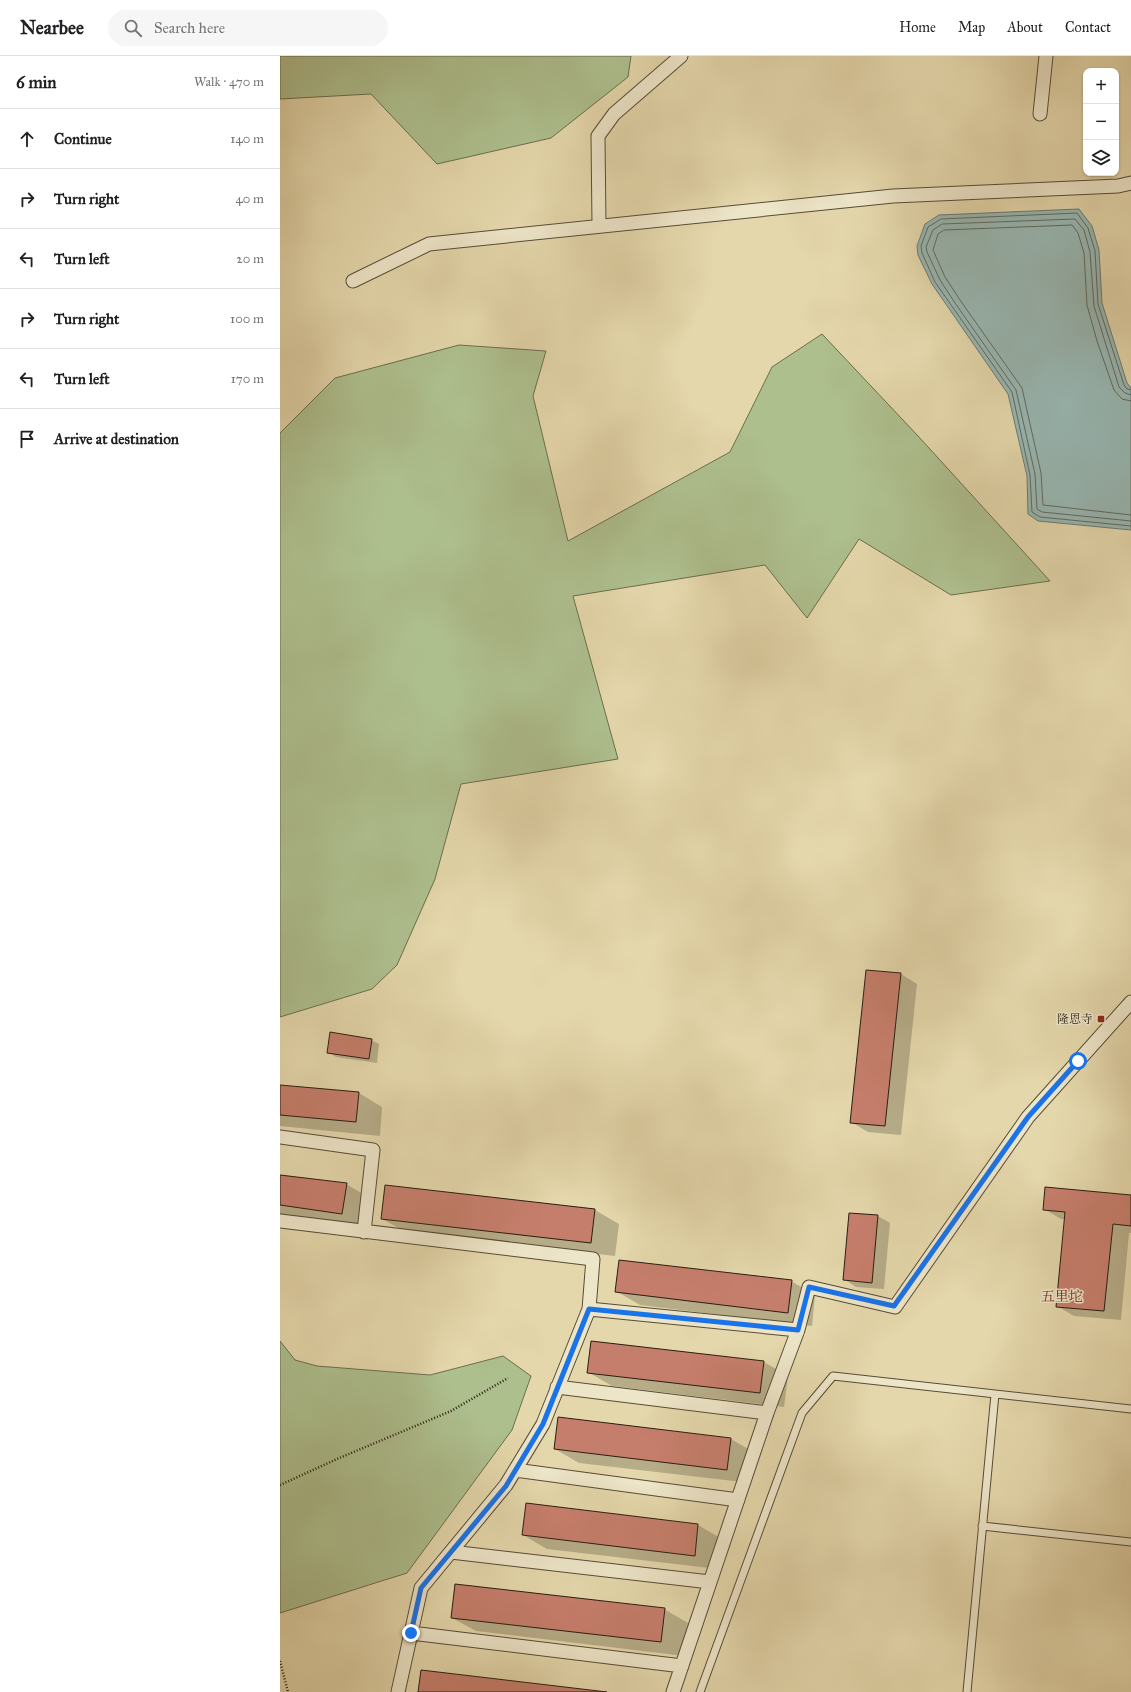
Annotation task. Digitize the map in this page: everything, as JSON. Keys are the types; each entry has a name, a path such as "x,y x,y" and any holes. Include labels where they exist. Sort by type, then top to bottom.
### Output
{"street":[{"path":"599,226 598,136 614,114 681,56"},
{"path":"1040,114 1046,56"},
{"path":"353,281 429,244 893,196 1118,186 1131,183"},
{"path":"673,1692 767,1413 798,1330 809,1287 894,1306 1028,1117 1131,1002"},
{"path":"280,1138 373,1150 364,1232"},
{"path":"280,1221 593,1260 589,1309 543,1424 506,1486 421,1588 398,1692"},
{"path":"589,1309 798,1330"},
{"path":"558,1387 767,1413"},
{"path":"515,1470 738,1500"},
{"path":"451,1552 710,1582"},
{"path":"411,1633 682,1666"}],"lane":[{"path":"700,1692 802,1413 834,1376 1131,1409"},
{"path":"967,1692 995,1394"},
{"path":"982,1526 1131,1542"}],"path":[{"path":"280,1485 337,1459 451,1411 508,1378"},
{"path":"280,1661 288,1692"}],"green space":[{"path":"280,56 631,56 628,77 551,138 437,164 371,94 280,99"},
{"path":"822,334 919,437 1050,581 951,595 859,539 807,618 765,565 573,596 618,759 461,784 435,879 397,965 372,989 280,1017 280,433 335,378 459,345 546,351 533,396 568,541 730,452 772,367"},
{"path":"280,1341 295,1360 317,1366 430,1375 503,1356 531,1376 512,1430 407,1573 280,1613"}],"water":[{"path":"1079,209 1092,226 1099,250 1102,303 1127,383 1131,388 1131,530 1038,521 1028,514 1027,476 1008,394 932,284 918,255 917,246 925,224 939,215"}],"building":[{"path":"866,970 901,973 885,1126 850,1123"},
{"path":"330,1032 372,1039 369,1059 327,1053"},
{"path":"280,1085 359,1092 356,1122 280,1115"},
{"path":"280,1175 347,1183 342,1214 280,1205"},
{"path":"385,1185 595,1209 591,1243 381,1219"},
{"path":"1045,1187 1131,1195 1131,1226 1113,1224 1104,1311 1056,1307 1065,1212 1043,1210"},
{"path":"849,1213 878,1215 872,1283 843,1280"},
{"path":"619,1260 792,1280 788,1313 615,1292"},
{"path":"591,1341 764,1361 760,1393 587,1373"},
{"path":"558,1417 731,1438 727,1470 554,1449"},
{"path":"526,1503 698,1524 695,1556 522,1535"},
{"path":"455,1584 665,1608 661,1642 451,1618"},
{"path":"421,1670 607,1692 418,1692"}],"place":[{"name":"隆恩寺","path":"1101,1019"}],"district":[{"name":"五里坨","path":"1062,1296"}],"route":[{"path":"411,1633 421,1588 506,1486 543,1424 589,1309 798,1330 809,1287 894,1306 1028,1117 1078,1061"}]}
